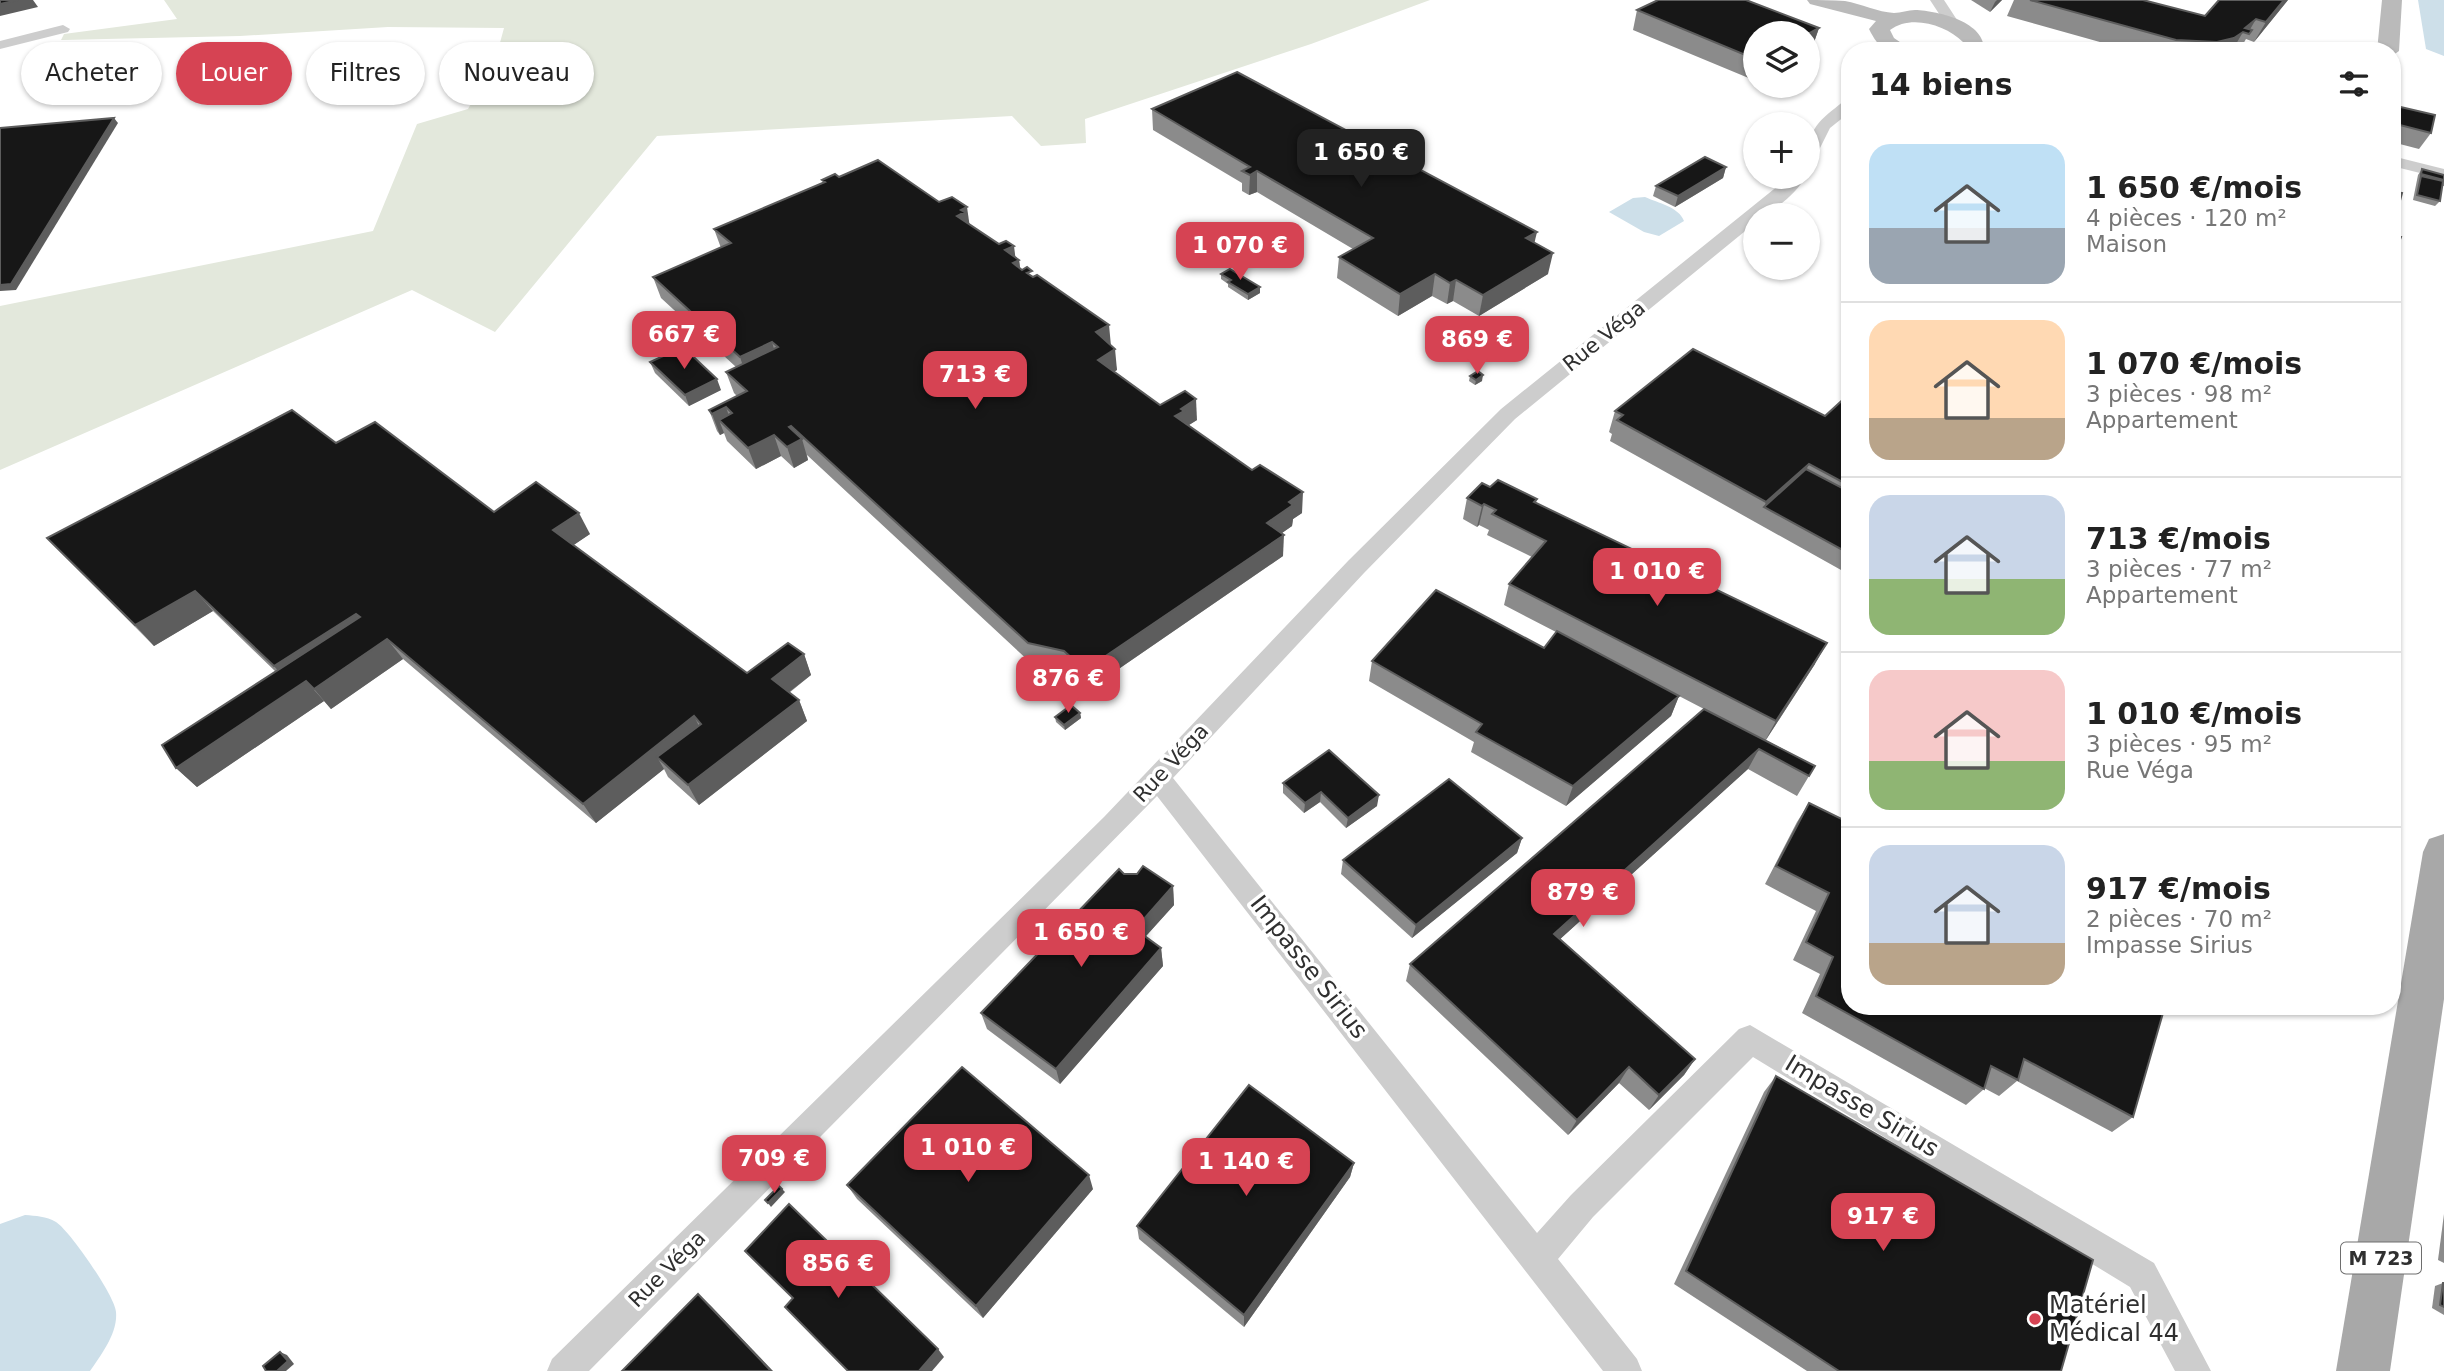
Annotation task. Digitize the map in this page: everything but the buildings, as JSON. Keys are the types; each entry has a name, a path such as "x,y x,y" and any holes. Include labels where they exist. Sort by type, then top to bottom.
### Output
{"main road":[{"path":"1810,0 1894,35 1939,20 1954,26 1970,42"},
{"path":"1817,0 1894,35"},
{"path":"2389,42 2392,0"},
{"name":"M 723","path":"2363,1371 2444,852"}],"street":[{"path":"1894,35 1930,0"},
{"path":"1937,0 1954,26"},
{"path":"0,45 63,29"},
{"path":"1820,132 1823,126 1841,111"},
{"path":"2401,163 2444,174"},
{"name":"Rue Véga","path":"564,1371 1113,825 1356,568 1508,414 1785,189"},
{"name":"Impasse Sirius","path":"1157,777 1625,1371"},
{"name":"Impasse Sirius","path":"1537,1258 1582,1206 1750,1039 2142,1275 2194,1371"}],"shaded area":[{"path":"164,0 1430,0 1311,44 1085,119 1086,143 1041,146 1012,116 657,136 495,332 412,290 0,470 0,306 373,231 417,124 468,109 470,105 594,105 594,42 500,42 504,28 388,27 240,36 61,40 64,34 177,19"}],"water":[{"path":"2418,0 2444,0 2444,56 2426,49"},
{"path":"1645,197 1678,212 1684,221 1659,236 1644,232 1609,212 1633,198"},
{"path":"25,1215 48,1219 63,1228 91,1264 114,1304 114,1328 90,1371 0,1371 0,1224"}],"place":[{"name":"Matériel Médical 44","path":"2035,1319"}]}
